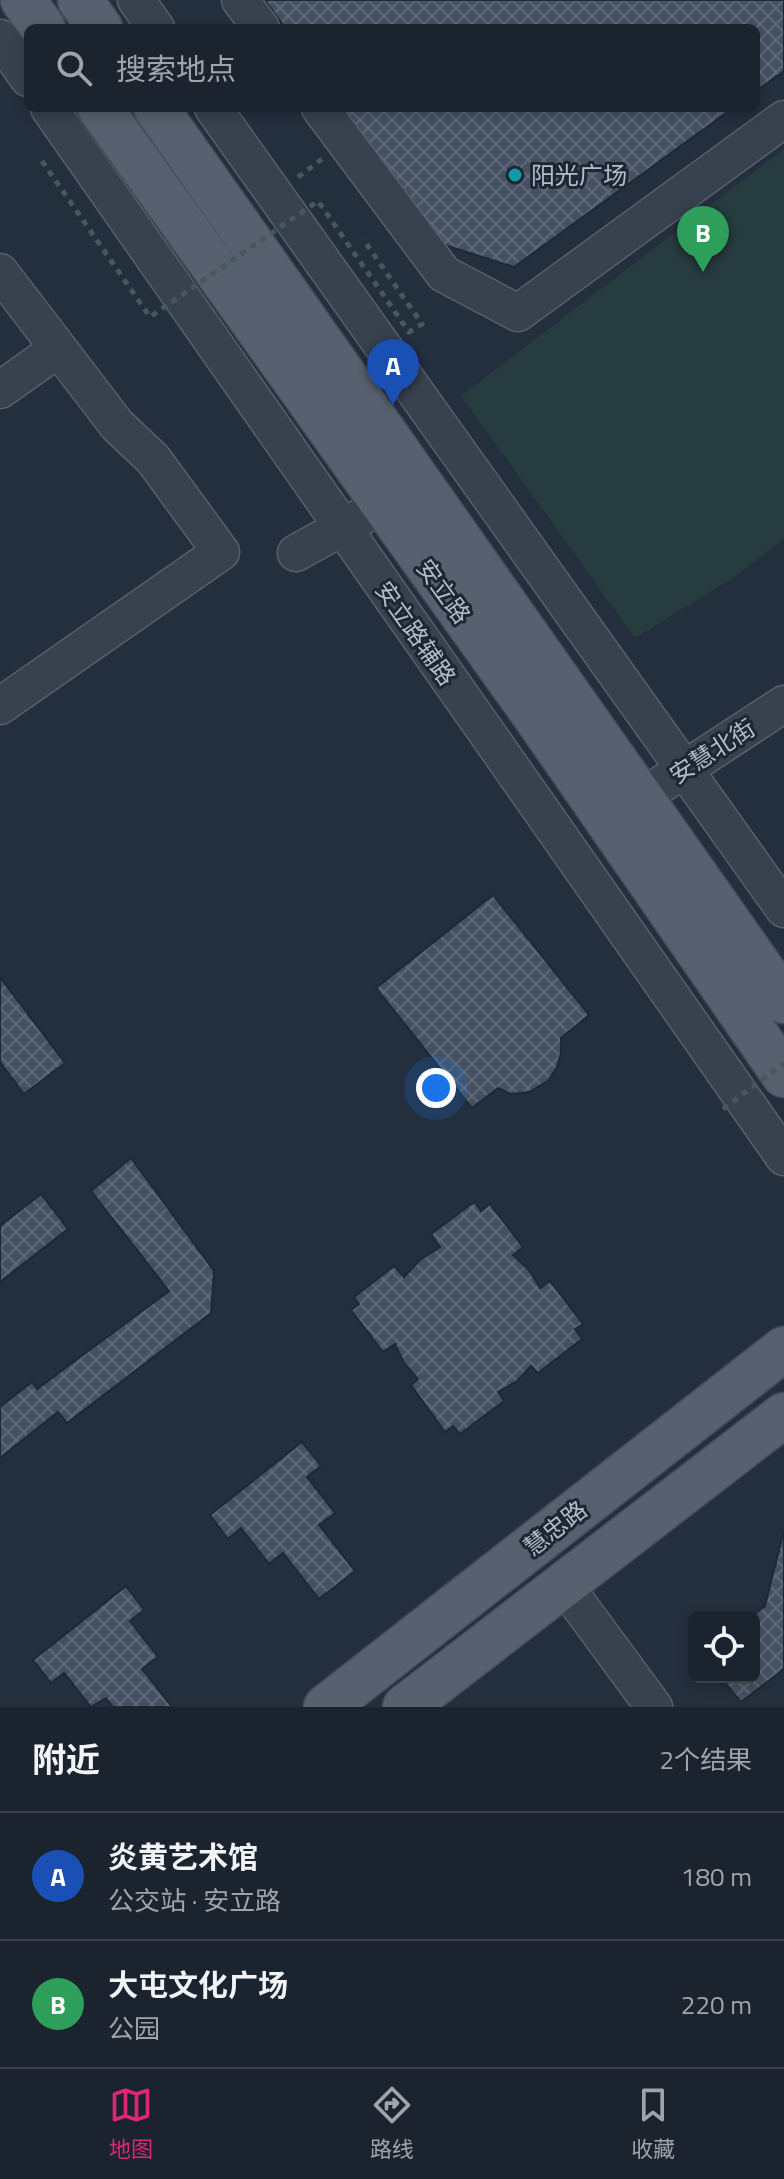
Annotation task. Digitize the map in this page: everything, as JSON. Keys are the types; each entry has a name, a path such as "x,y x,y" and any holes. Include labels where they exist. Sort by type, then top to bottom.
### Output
{"main road":[{"path":"23,0 40,24"},
{"path":"80,0 97,24"},
{"name":"安立路","path":"103,112 533,713 784,1075"},
{"name":"安立路","path":"159,112 639,799 784,1001"},
{"name":"慧忠路","path":"326,1707 784,1349"},
{"path":"405,1707 784,1415"}],"street":[{"path":"136,0 153,24"},
{"path":"240,0 258,24"},
{"path":"0,38 24,72"},
{"name":"安立路辅路","path":"52,112 784,1157"},
{"path":"216,112 784,909"},
{"path":"323,112 444,274 518,313 784,119"},
{"path":"0,272 117,425 153,459 221,552 0,706"},
{"path":"0,390 58,349"},
{"path":"296,553 382,506"},
{"name":"安慧北街","path":"639,799 784,704"},
{"path":"565,1586 654,1707"}],"path":[{"path":"275,194 346,142"},
{"path":"42,161 150,317 318,201 409,332 422,324 363,239"},
{"path":"723,1109 784,1063"}],"green space":[{"path":"784,149 784,538 736,576 635,638 461,396"}],"building":[{"path":"265,0 784,0 784,71 760,88 760,24 282,24"},
{"name":"阳光广场","path":"344,112 727,112 514,267 435,242"},
{"path":"493,895 589,1015 561,1038 557,1067 548,1081 529,1092 511,1094 498,1088 472,1108 376,988"},
{"path":"0,977 65,1063 24,1094 0,1062"},
{"path":"131,1158 214,1271 211,1313 67,1423 58,1412 0,1458 0,1407 32,1382 37,1389 169,1291 91,1191"},
{"path":"41,1194 68,1229 0,1282 0,1226"},
{"path":"474,1202 481,1211 490,1204 523,1247 513,1255 529,1270 540,1288 550,1281 583,1324 575,1329 582,1339 538,1373 531,1366 517,1381 498,1392 504,1401 460,1434 453,1426 445,1432 411,1385 418,1379 404,1363 395,1344 383,1352 351,1310 359,1304 354,1297 394,1266 404,1277 420,1260 440,1247 431,1234"},
{"path":"302,1442 321,1466 307,1477 335,1513 319,1525 355,1571 319,1599 283,1553 269,1564 241,1528 228,1539 210,1515"},
{"path":"784,1530 784,1669 741,1702 725,1683 760,1683 759,1611 765,1606"},
{"path":"126,1586 144,1610 130,1621 158,1657 142,1669 172,1707 113,1707 106,1698 91,1707 64,1673 51,1683 33,1660"}],"place":[{"name":"阳光广场","path":"515,175"},
{"name":"大屯文化广场","path":"703,272"},
{"name":"炎黄艺术馆","path":"393,405"}]}
